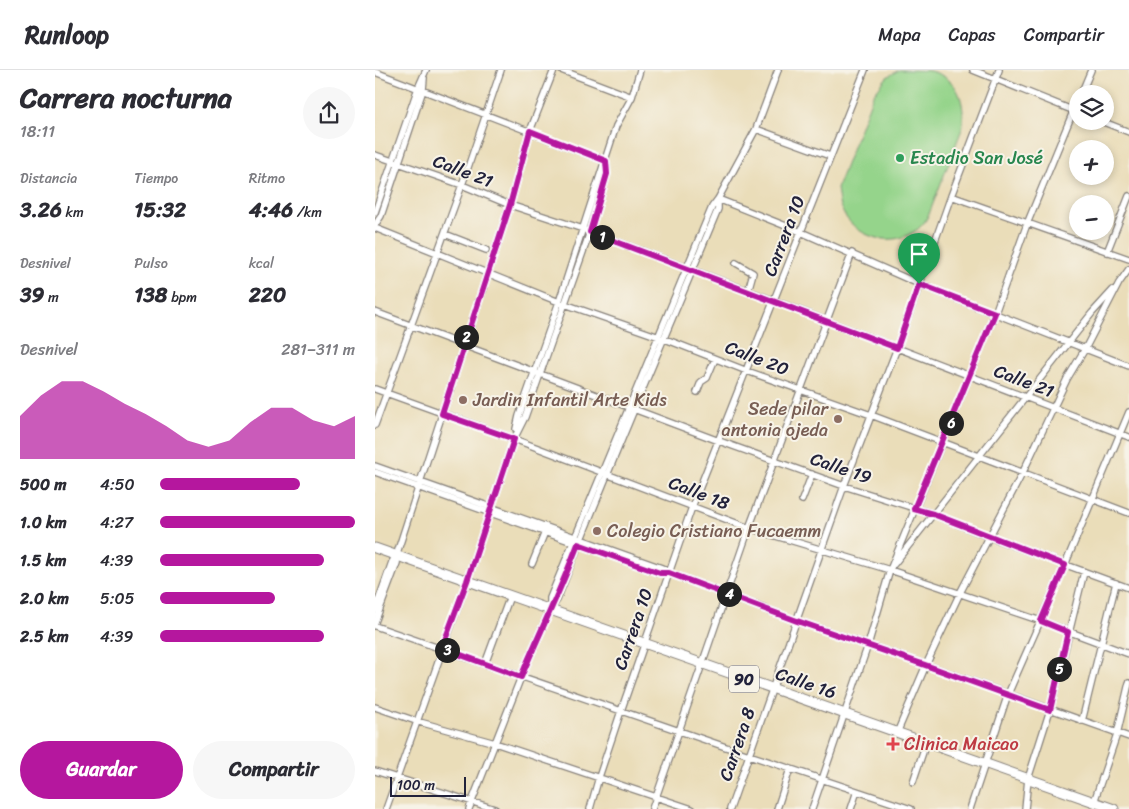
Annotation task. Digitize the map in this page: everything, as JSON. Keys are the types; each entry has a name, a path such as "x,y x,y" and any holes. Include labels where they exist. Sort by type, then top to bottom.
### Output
{"highway":[{"name":"Calle 16","path":"375,548 1114,809"}],"street":[{"path":"375,227 381,216 396,162 426,70"},
{"path":"375,425 445,234 501,70"},
{"path":"375,610 420,485 510,205 530,131 554,70"},
{"path":"561,70 632,98"},
{"path":"514,439 525,417 541,373 583,229 616,126 632,98 640,70"},
{"path":"632,409 658,336 712,207 756,129 778,70"},
{"name":"Carrera 10","path":"590,809 621,711 692,507 865,70"},
{"path":"973,70 1069,109"},
{"name":"Carrera 8","path":"730,809 844,486 999,70"},
{"path":"1085,85 1091,70"},
{"path":"375,72 606,161"},
{"path":"1114,126 1129,132"},
{"path":"812,809 868,645 890,570 995,313 1027,224 1069,128"},
{"path":"756,129 831,156"},
{"name":"Calle 21","path":"375,155 510,205 583,229 827,320 1129,437"},
{"path":"386,809 467,581 514,439 519,416 534,371 590,232 607,174 606,161"},
{"path":"375,212 396,162"},
{"path":"951,196 1129,259"},
{"path":"1107,252 1129,196"},
{"path":"718,199 852,253 919,284 1129,366"},
{"path":"469,809 521,677 550,610 557,600 577,540 604,472 665,339 719,209 718,199"},
{"name":"Calle 20","path":"375,227 437,254 562,303 658,336 747,371 980,455 1129,512"},
{"path":"445,234 486,250"},
{"path":"652,809 749,528 852,253"},
{"path":"736,263 753,272 748,291"},
{"path":"890,570 1092,313 1129,269"},
{"path":"897,732 925,665 960,593 1023,472 1067,379 1085,349 1119,283"},
{"name":"Calle 19","path":"375,312 719,441 844,486 933,514 989,537 1129,588"},
{"path":"697,392 701,382 707,378 715,359"},
{"name":"Calle 18","path":"375,390 604,472 749,528 960,593 1129,654"},
{"path":"970,809 1008,694 1041,621 1129,412"},
{"path":"375,466 420,485 662,568 669,573 797,621 1129,738"},
{"path":"375,472 420,485"},
{"path":"802,500 812,474"},
{"path":"490,510 545,532 577,540"},
{"path":"532,564 545,532"},
{"path":"396,556 397,563 375,624 521,677 857,791 893,806 911,809"},
{"path":"1025,809 1028,779 1050,710 1084,572"},
{"path":"1082,721 1117,583"},
{"path":"485,664 511,596"},
{"path":"1094,802 1117,734 1129,682"},
{"path":"375,707 416,721 495,743 693,809"},
{"path":"913,782 926,743"},
{"path":"777,809 790,769"},
{"path":"375,771 495,809"},
{"path":"851,809 857,791"}],"green space":[{"name":"Estadio San José","path":"899,70 930,71 948,79 958,92 963,110 963,119 962,129 925,221 910,234 886,239 874,237 853,225 839,203 837,188 873,95 887,77"}],"place":[{"name":"Estadio San José","path":"900,158"},
{"name":"Jardin Infantil Arte Kids","path":"463,400"},
{"name":"Sede pilar antonia ojeda","path":"838,419"},
{"name":"Colegio Cristiano Fucaemm","path":"597,531"},
{"name":"Clinica Maicao","path":"893,744"}],"route":[{"path":"530,131 606,161 607,174 590,232 897,348 919,284 995,313 943,443 914,509 933,514 1065,565 1041,621 1068,632 1050,710 797,621 669,573 660,573 578,544 557,600 550,610 521,677 442,648 467,581 514,439 442,414 510,205 530,131"}]}
